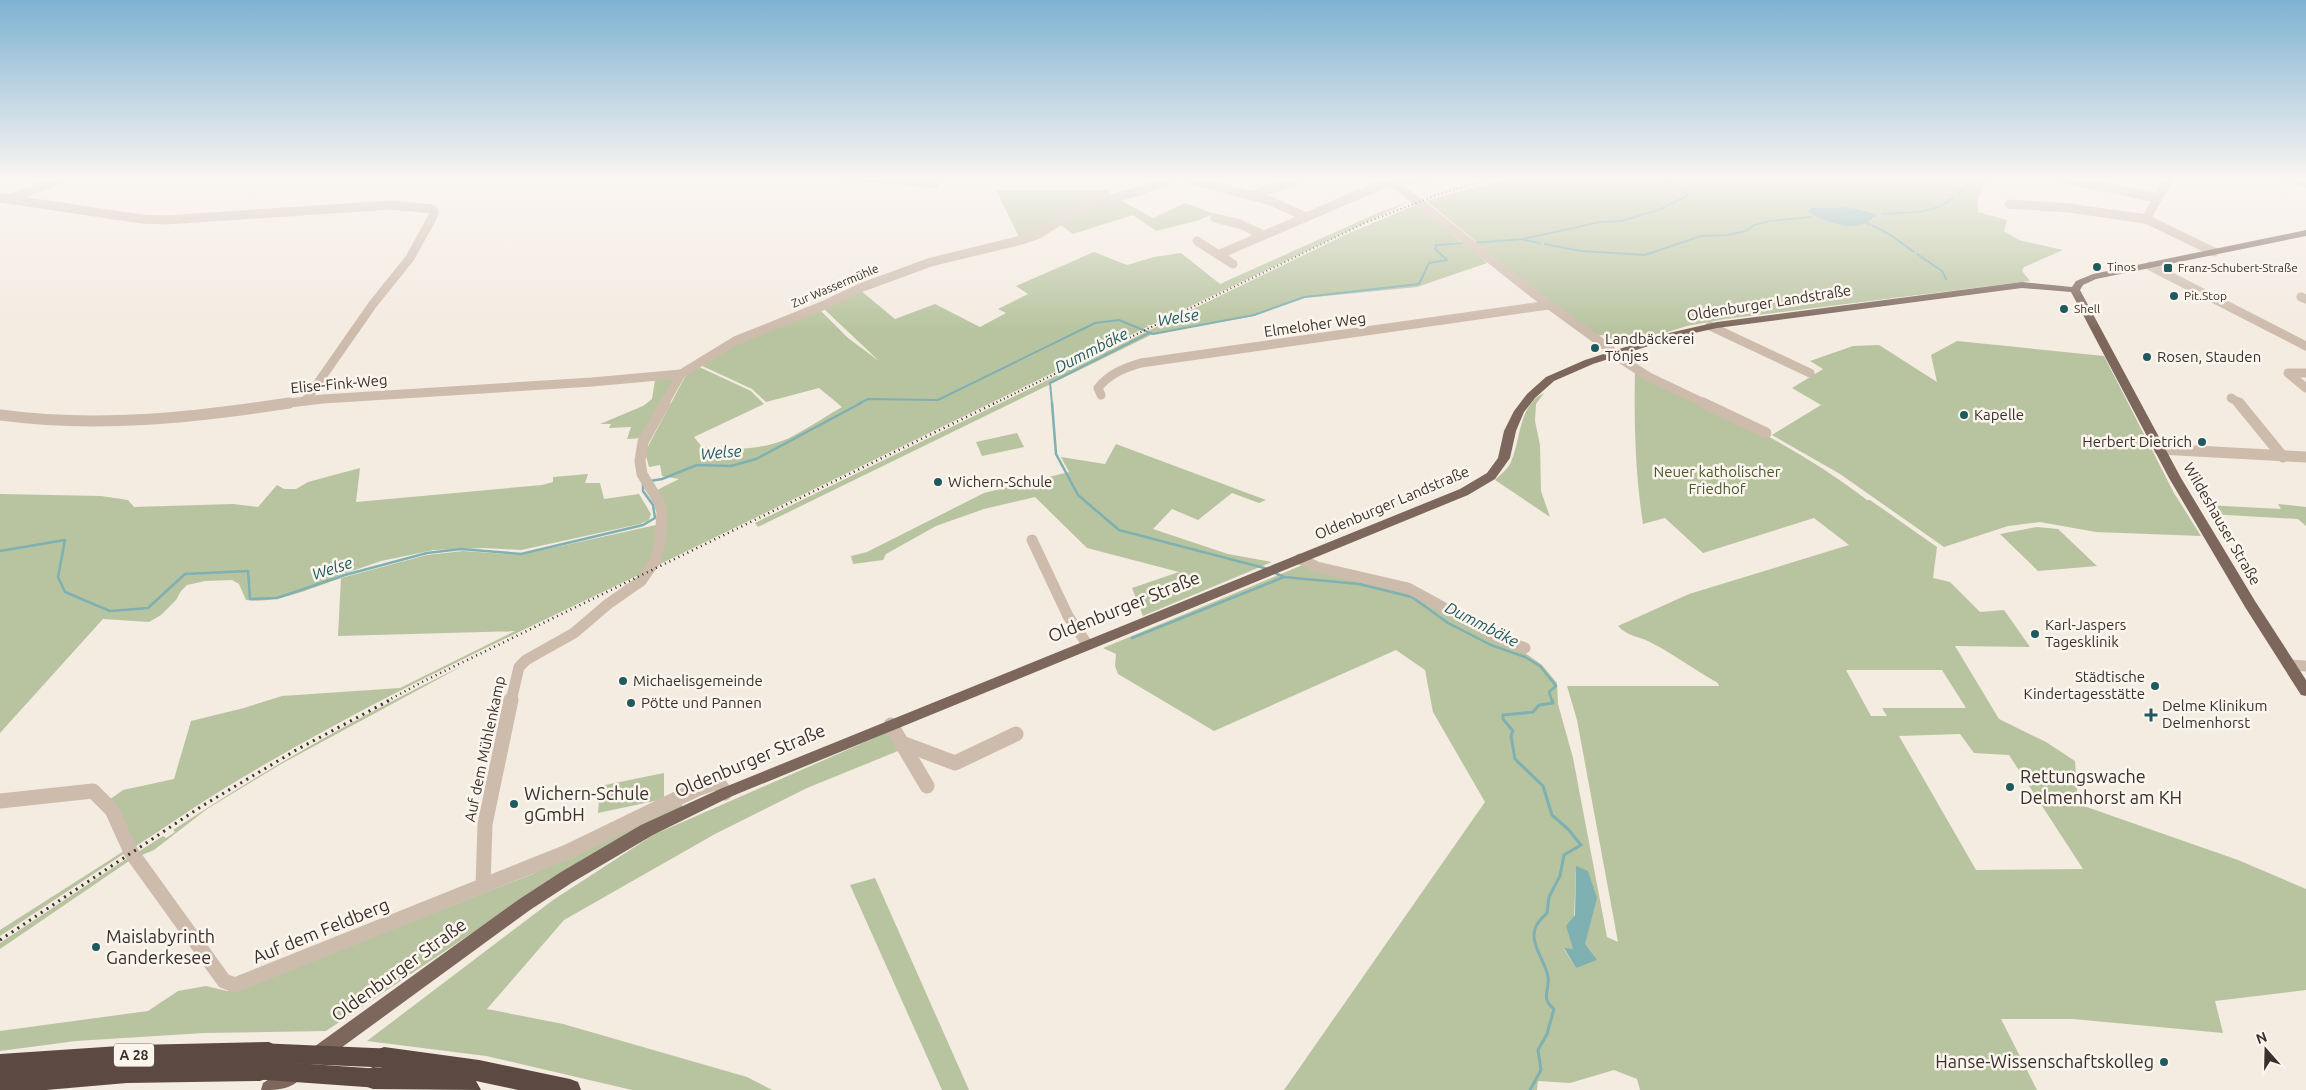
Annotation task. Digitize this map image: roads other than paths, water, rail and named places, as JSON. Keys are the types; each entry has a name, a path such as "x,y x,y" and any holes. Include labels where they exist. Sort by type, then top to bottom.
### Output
{"highway":[{"name":"A 28","path":"0,1065 204,1052 266,1071 384,1058 479,1071 570,1090"},
{"name":"A 28","path":"0,1083 127,1072 266,1071 373,1078 470,1090"}],"main road":[{"path":"2076,287 2093,278 2306,233"},
{"name":"Oldenburger Landstraße","path":"1274,569 1464,492 1481,483 1499,467 1504,458 1510,431 1519,411 1537,389 1561,373 1613,354 1710,326 2032,284 2076,287"},
{"name":"Wildeshauser Straße","path":"2076,287 2159,449 2246,598 2306,691"},
{"name":"Oldenburger Straße","path":"266,1071 524,905 639,835 725,792 1274,569"}],"street":[{"path":"306,400 373,304 410,258 426,229"},
{"name":"Zur Wassermühle","path":"682,374 735,341 822,306 860,288 931,262 1022,240 1047,229"},
{"path":"1249,229 1263,236"},
{"path":"1218,255 1279,229"},
{"path":"1450,229 1549,305 1610,349 1613,354 1649,377 1766,433"},
{"path":"2166,229 2214,252"},
{"path":"1197,241 1233,264"},
{"path":"2150,266 2306,346"},
{"name":"Elmeloher Weg","path":"1101,394 1098,388 1106,379 1122,369 1141,363 1549,305"},
{"path":"1710,326 1810,373"},
{"path":"2306,373 2288,373 2306,388"},
{"name":"Elise-Fink-Weg","path":"0,415 87,422 229,412 306,400 585,384 682,374"},
{"name":"Auf dem Mühlenkamp","path":"483,886 485,824 496,761 519,667 526,660 583,626 608,604 641,581 655,561 662,523 659,502 642,474 640,461 642,442 682,374"},
{"path":"2231,398 2241,404 2283,457"},
{"path":"2159,449 2306,457"},
{"path":"1032,540 1068,616 1087,644"},
{"path":"1300,559 1317,567 1408,588 1501,639 1525,648"},
{"path":"2289,665 2306,666"},
{"path":"891,725 927,786"},
{"path":"902,743 954,763 1016,734"},
{"name":"Auf dem Feldberg","path":"0,801 93,791 112,810 131,852 224,980 235,985 576,848 697,789 718,782 725,792"}],"water":[{"path":"1576,866 1588,871 1597,898 1585,944 1597,960 1576,968 1564,948 1573,949 1566,926 1575,915"}],"waterway":[{"name":"Welse","path":"1473,243 1523,239 1569,229"},
{"name":"Welse","path":"1545,244 1581,251 1645,255 1701,236 1728,235 1749,229"},
{"path":"1879,229 1914,252"},
{"name":"Welse","path":"1524,240 1540,243"},
{"name":"Welse","path":"858,404 868,399 938,400 1095,323 1119,320 1153,334 1254,315 1304,297 1419,284 1429,263 1447,260 1435,249 1436,245 1465,243"},
{"path":"1917,254 1942,271 1946,279"},
{"name":"Dummbäke","path":"1052,404 1050,383 1149,333"},
{"name":"Welse","path":"650,481 662,479 697,465 731,466 756,459 861,403"},
{"name":"Dummbäke","path":"1052,403 1056,454 1078,495 1119,530 1268,569"},
{"name":"Welse","path":"0,551 65,540 58,577 65,592 110,611 148,608 185,574 248,571 250,599 277,598 345,575 427,553 461,549 521,554 643,525 655,518 653,505 643,491 643,483"},
{"name":"Dummbäke","path":"1275,573 1284,577"},
{"path":"1132,638 1284,577"},
{"name":"Dummbäke","path":"1284,577 1359,584 1412,597 1448,623 1491,645 1525,657 1540,666 1556,686 1549,692 1552,701"},
{"name":"Dummbäke","path":"1530,1090 1541,1070 1538,1050 1547,1034 1554,1009 1547,1001 1548,977 1536,946 1534,932 1538,923 1547,913 1549,897 1560,876 1564,855 1581,845 1568,829 1552,815 1543,786 1515,759 1511,736 1513,731 1503,719 1503,715 1533,712 1539,705 1553,703 1552,700"}],"railway":[{"path":"993,404 1353,229"},
{"path":"387,701 424,681 995,403"},
{"path":"0,940 202,806 298,749 390,700"}],"place":[{"name":"Tinos","path":"2097,267"},
{"name":"Franz-Schubert-Straße","path":"2168,268"},
{"name":"Pit.Stop","path":"2174,296"},
{"name":"Shell","path":"2064,309"},
{"name":"Landbäckerei Tönjes","path":"1595,348"},
{"name":"Rosen, Stauden","path":"2147,357"},
{"name":"Kapelle","path":"1964,415"},
{"name":"Herbert Dietrich","path":"2202,442"},
{"name":"Wichern-Schule","path":"938,482"},
{"name":"Karl-Jaspers Tagesklinik","path":"2035,634"},
{"name":"Michaelisgemeinde","path":"623,681"},
{"name":"Städtische Kindertagesstätte","path":"2155,686"},
{"name":"Pötte und Pannen","path":"631,703"},
{"name":"Delme Klinikum Delmenhorst","path":"2151,715"},
{"name":"Rettungswache Delmenhorst am KH","path":"2010,787"},
{"name":"Wichern-Schule gGmbH","path":"514,804"},
{"name":"Maislabyrinth Ganderkesee","path":"96,947"},
{"name":"Hanse-Wissenschaftskolleg","path":"2164,1062"}],"park label":[{"name":"Neuer katholischer Friedhof","path":"1717,480"}]}
